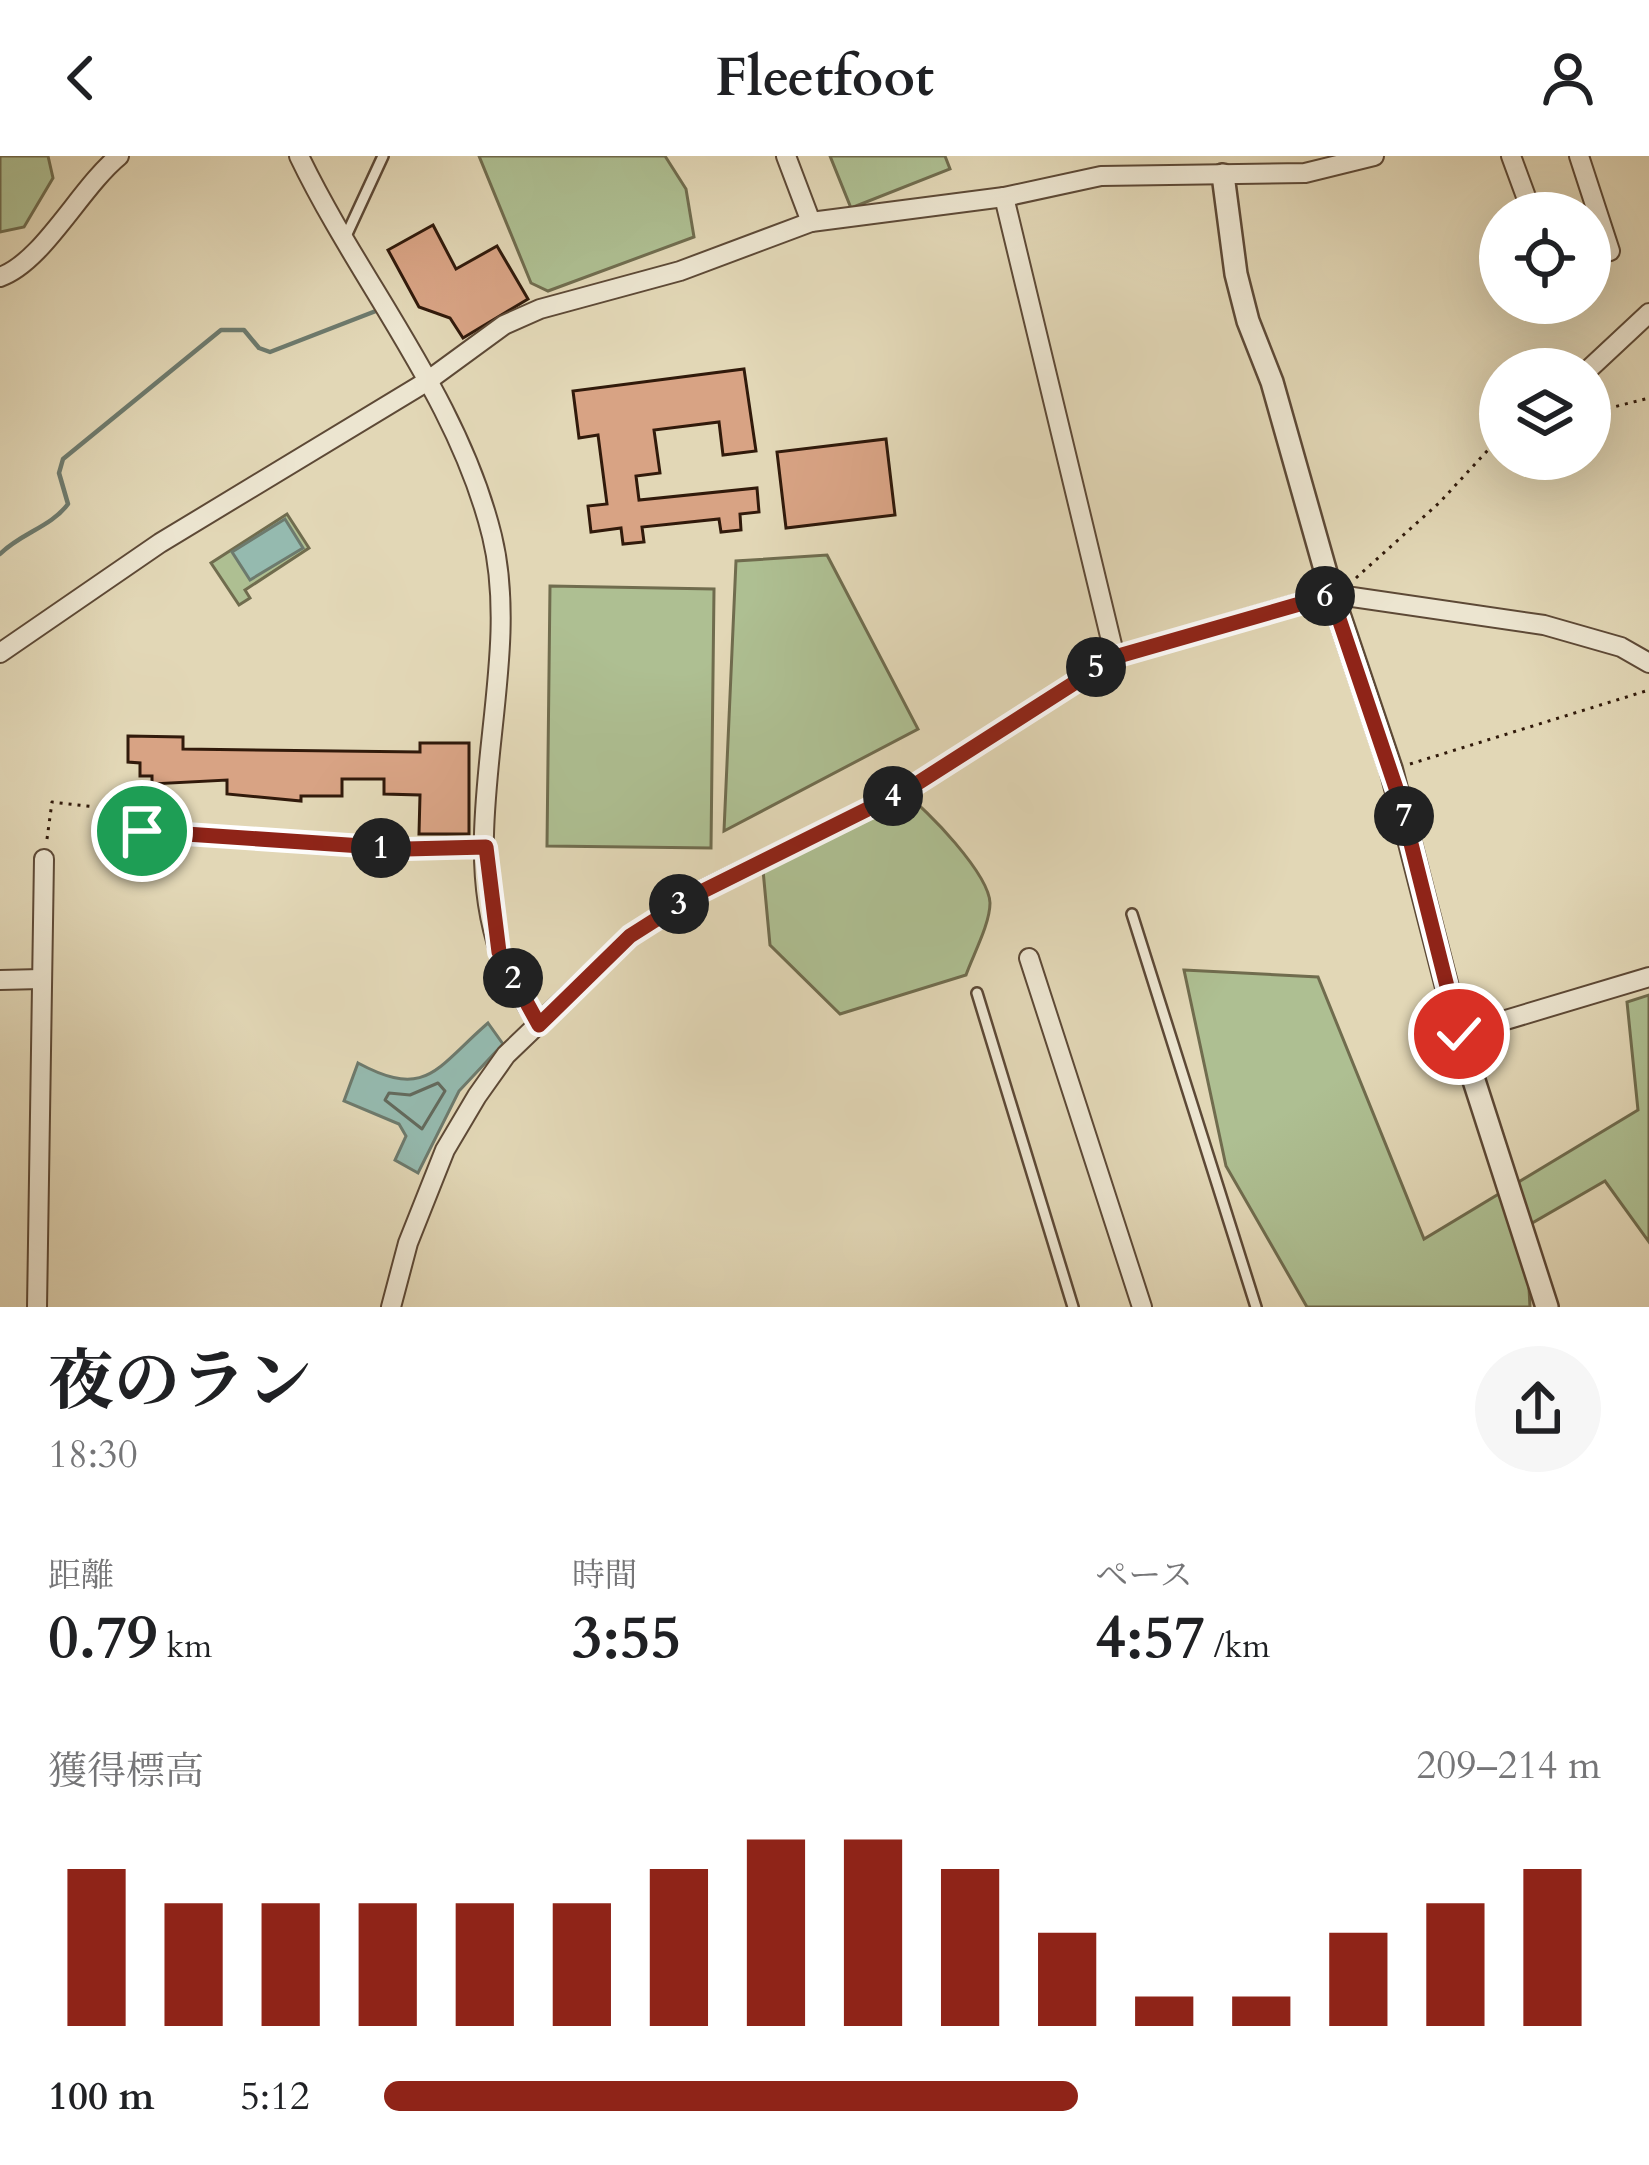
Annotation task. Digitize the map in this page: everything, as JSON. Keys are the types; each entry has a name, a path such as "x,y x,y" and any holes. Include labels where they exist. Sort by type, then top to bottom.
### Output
{"street":[{"path":"0,278 23,266 82,189 118,156"},
{"path":"299,156 472,471 493,541 498,617 486,847 499,952 539,1025"},
{"path":"785,156 811,222"},
{"path":"1,653 160,543 426,382 504,325 540,308 680,271 811,222 1004,197 1101,176 1220,166 1305,173 1374,156"},
{"path":"1511,156 1524,192"},
{"path":"1579,156 1591,192"},
{"path":"1220,166 1240,290 1272,382 1331,595 1390,769 1459,1034 1546,1307"},
{"path":"1004,197 1115,657"},
{"path":"1611,348 1649,313"},
{"path":"391,1307 408,1243 445,1150 506,1055 630,936 910,788 1115,657 1331,595 1544,626 1621,647 1649,663"},
{"path":"110,809 142,831 406,849 486,847"},
{"path":"37,1307 44,859"},
{"path":"1028,958 1142,1307"},
{"path":"1459,1034 1649,977"},
{"path":"0,980 41,979"}],"lane":[{"path":"346,236 383,156"},
{"path":"1132,914 1256,1307"},
{"path":"977,993 1073,1307"}],"path":[{"path":"1611,408 1649,398"},
{"path":"1331,595 1440,502 1479,459"},
{"path":"1390,769 1649,690"},
{"path":"44,859 52,802 110,809"}],"green space":[{"path":"0,156 48,156 53,178 24,227 0,232"},
{"path":"479,156 665,156 686,189 694,237 548,291 531,283"},
{"path":"830,156 945,156 950,169 851,208"},
{"path":"287,514 309,548 245,590 250,598 239,605 211,563"},
{"path":"827,555 918,729 724,831 736,561"},
{"path":"550,586 714,589 711,848 547,846"},
{"path":"904,793 941,827 979,876 990,903 987,920 966,975 840,1014 770,945 763,870"},
{"path":"1184,970 1318,977 1424,1239 1638,1110 1627,1002 1649,995 1649,1242 1605,1181 1513,1234 1528,1268 1530,1307 1307,1307 1226,1166"}],"water":[{"path":"285,519 303,548 250,580 232,552"},
{"path":"488,1023 503,1044 459,1091 418,1173 395,1160 406,1136 399,1124 344,1101 358,1063 400,1079 429,1074"}],"building":[{"path":"433,225 456,269 497,246 528,299 463,338 450,318 419,307 388,250"},
{"path":"744,369 756,451 723,455 719,422 654,430 660,473 636,476 639,500 757,488 759,512 740,514 741,530 721,532 719,519 642,527 644,542 623,544 621,528 591,532 588,506 607,504 598,435 579,438 573,391"},
{"path":"886,439 895,515 786,528 777,452"},
{"path":"128,736 183,737 183,749 420,752 420,743 469,743 469,834 419,834 420,795 384,794 384,779 342,779 342,796 301,796 301,801 227,794 227,780 152,784 152,776 140,776 140,763 128,762"}],"waterway":[{"path":"0,554 68,504 59,473 63,459 221,330 244,330 259,348 270,352 381,309"}],"route":[{"path":"142,831 406,849 486,847 499,952 539,1025 630,936 693,896 910,788 1028,708 1115,657 1331,595 1400,800 1459,1034"}]}
